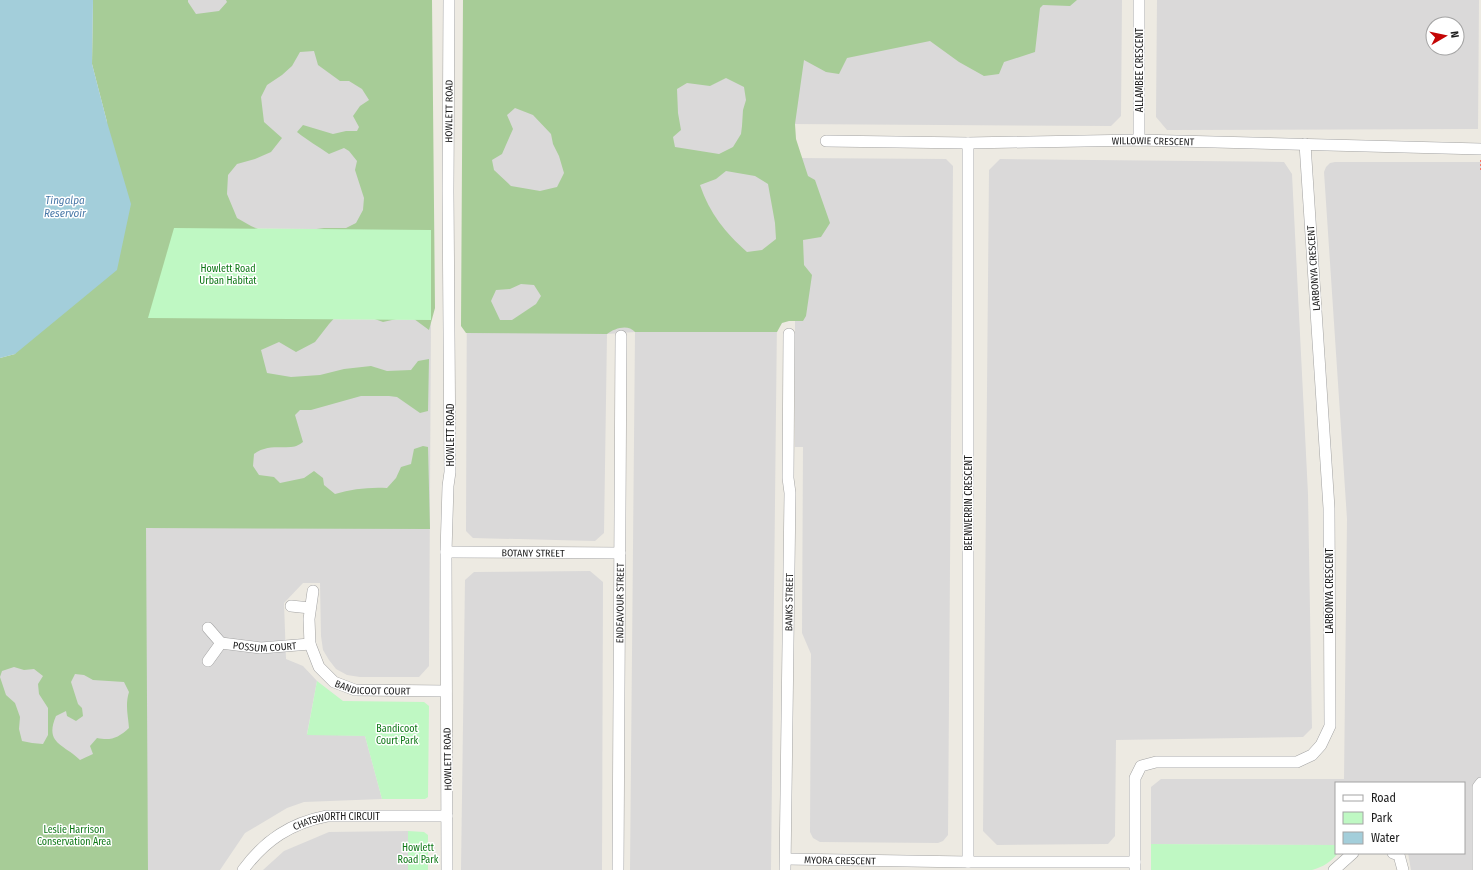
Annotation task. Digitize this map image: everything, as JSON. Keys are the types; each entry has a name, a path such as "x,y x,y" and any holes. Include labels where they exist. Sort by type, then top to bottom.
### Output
{"street":[{"name":"HOWLETT ROAD","path":"447,870 446,552 448,486 450,472 448,206 449,0"},
{"name":"ALLAMBEE CRESCENT","path":"1139,140 1140,0"},
{"name":"WILLOWIE CRESCENT","path":"826,141 968,143 1139,140 1481,149"},
{"name":"BEENWERRIN CRESCENT","path":"968,143 968,862"},
{"name":"LARBONYA CRESCENT","path":"1135,866 1135,778 1141,766 1156,762 1297,762 1312,755 1322,745 1330,726 1329,508 1305,144"},
{"name":"BANKS STREET","path":"786,865 790,493 788,478 789,334"},
{"name":"ENDEAVOUR STREET","path":"618,870 621,336"},
{"name":"BOTANY STREET","path":"446,552 620,553"},
{"name":"BANDICOOT COURT","path":"313,591 309,619 310,644 318,667 334,682 355,690 446,691"},
{"path":"292,606 310,608"},
{"name":"POSSUM COURT","path":"208,628 221,643 262,648 310,644"},
{"name":"POSSUM COURT","path":"208,661 221,643"},
{"path":"1478,870 1478,787 1481,783"},
{"name":"CHATSWORTH CIRCUIT","path":"243,870 251,859 276,835 311,819 327,816 447,816"},
{"path":"1334,870 1352,854"},
{"path":"1396,854 1399,855 1404,870"},
{"name":"MYORA CRESCENT","path":"786,865 968,862 1135,866"}],"path":[{"path":"1481,158 1481,170"}],"shaded area":[{"path":"157,0 432,0 431,230 174,228"},
{"path":"468,0 1122,0 1121,116 1111,126 789,124 796,158 946,159 953,166 948,835 943,841 938,843 820,842 813,838 810,832 811,654 802,633 803,447 795,447 795,319 777,319 771,870 630,870 635,332 607,334 604,533 595,541 473,538 466,531"},
{"path":"1157,0 1479,0 1478,129 1167,130 1156,117"},
{"path":"1000,159 1284,162 1292,174 1308,494 1312,728 1303,737 1116,740 1115,836 1108,844 997,845 983,831 989,170"},
{"path":"1481,162 1481,870 1411,870 1408,854 1465,854 1465,782 1335,782 1335,845 1151,844 1151,787 1161,779 1344,779 1347,519 1324,172 1330,163"},
{"path":"148,318 431,320 429,666 419,677 360,677 347,675 336,669 323,650 321,636 320,583 303,583 284,603 286,659 303,666 317,681 307,734 365,736 382,799 304,802 287,808 245,833 220,870 148,870 147,800 0,800 0,444"},
{"path":"590,571 603,582 602,870 461,870 465,580 474,572"},
{"path":"408,831 408,870 263,870 284,851 329,832"}],"green space":[{"name":"Leslie Harrison Conservation Area","path":"93,0 188,0 196,14 219,11 227,2 226,0 432,0 435,308 429,330 410,316 383,322 361,314 347,304 315,342 296,352 279,342 261,350 267,373 291,377 320,375 344,369 371,366 387,371 411,370 418,361 429,359 428,411 420,413 397,397 389,396 361,396 311,410 300,410 295,415 303,442 293,447 263,449 254,454 253,466 259,475 274,477 280,483 304,478 314,471 323,478 324,485 335,494 361,489 387,488 396,478 401,467 411,464 414,449 423,446 428,447 430,529 146,528 148,870 0,870 0,677 0,358 15,354 107,122 92,64","holes":["314,51 318,65 340,81 349,81 362,89 369,100 360,106 353,116 359,127 357,131 346,131 333,134 303,125 297,132 329,154 344,148 349,151 357,161 355,170 364,198 363,210 356,223 346,228 324,228 272,235 237,218 227,194 228,175 237,164 255,159 271,152 282,138 264,122 261,97 267,85 292,66 300,52","14,667 24,670 34,669 43,676 38,684 39,694 48,708 48,735 43,744 22,741 19,729 20,717 15,703 6,695 0,677 2,671","75,674 84,675 93,680 124,682 129,692 127,706 129,728 114,738 97,738 90,746 93,754 80,760 62,746 54,738 52,732 56,716 66,711 67,716 76,721 83,716 82,708 78,704 71,682"]},
{"path":"463,0 1077,0 1070,6 1043,5 1040,8 1035,52 1004,62 999,74 984,76 959,62 930,41 847,58 839,74 826,72 804,60 795,124 796,139 808,176 815,180 830,223 821,237 803,240 804,265 812,275 806,316 803,321 789,321 782,323 777,332 635,332 629,328 621,328 607,334 466,333 461,326","holes":["726,78 744,87 746,100 743,110 741,134 733,147 719,154 675,147 673,137 681,130 678,113 677,89 687,83 710,86","515,108 533,115 551,134 553,144 559,156 564,173 557,187 540,191 511,186 494,170 492,160 502,154 513,129 507,115","726,171 755,176 768,184 775,223 776,239 762,250 747,252 739,245 713,214 700,185 716,179","521,284 534,285 541,296 536,304 512,320 500,320 491,301 496,290 510,289"]},
{"name":"Howlett Road Urban Habitat","path":"174,228 431,230 431,320 148,318"},
{"name":"Bandicoot Court Park","path":"317,681 343,701 424,702 429,706 428,797 425,799 382,799 365,736 307,735"},
{"name":"Howlett Road Park","path":"408,831 424,832 428,835 428,870 408,870"},
{"path":"1151,844 1335,845 1335,854 1337,854 1326,864 1312,870 1151,870"}],"water":[{"name":"Tingalpa Reservoir","path":"0,0 93,0 92,64 131,204 117,270 15,354 0,358"}]}
